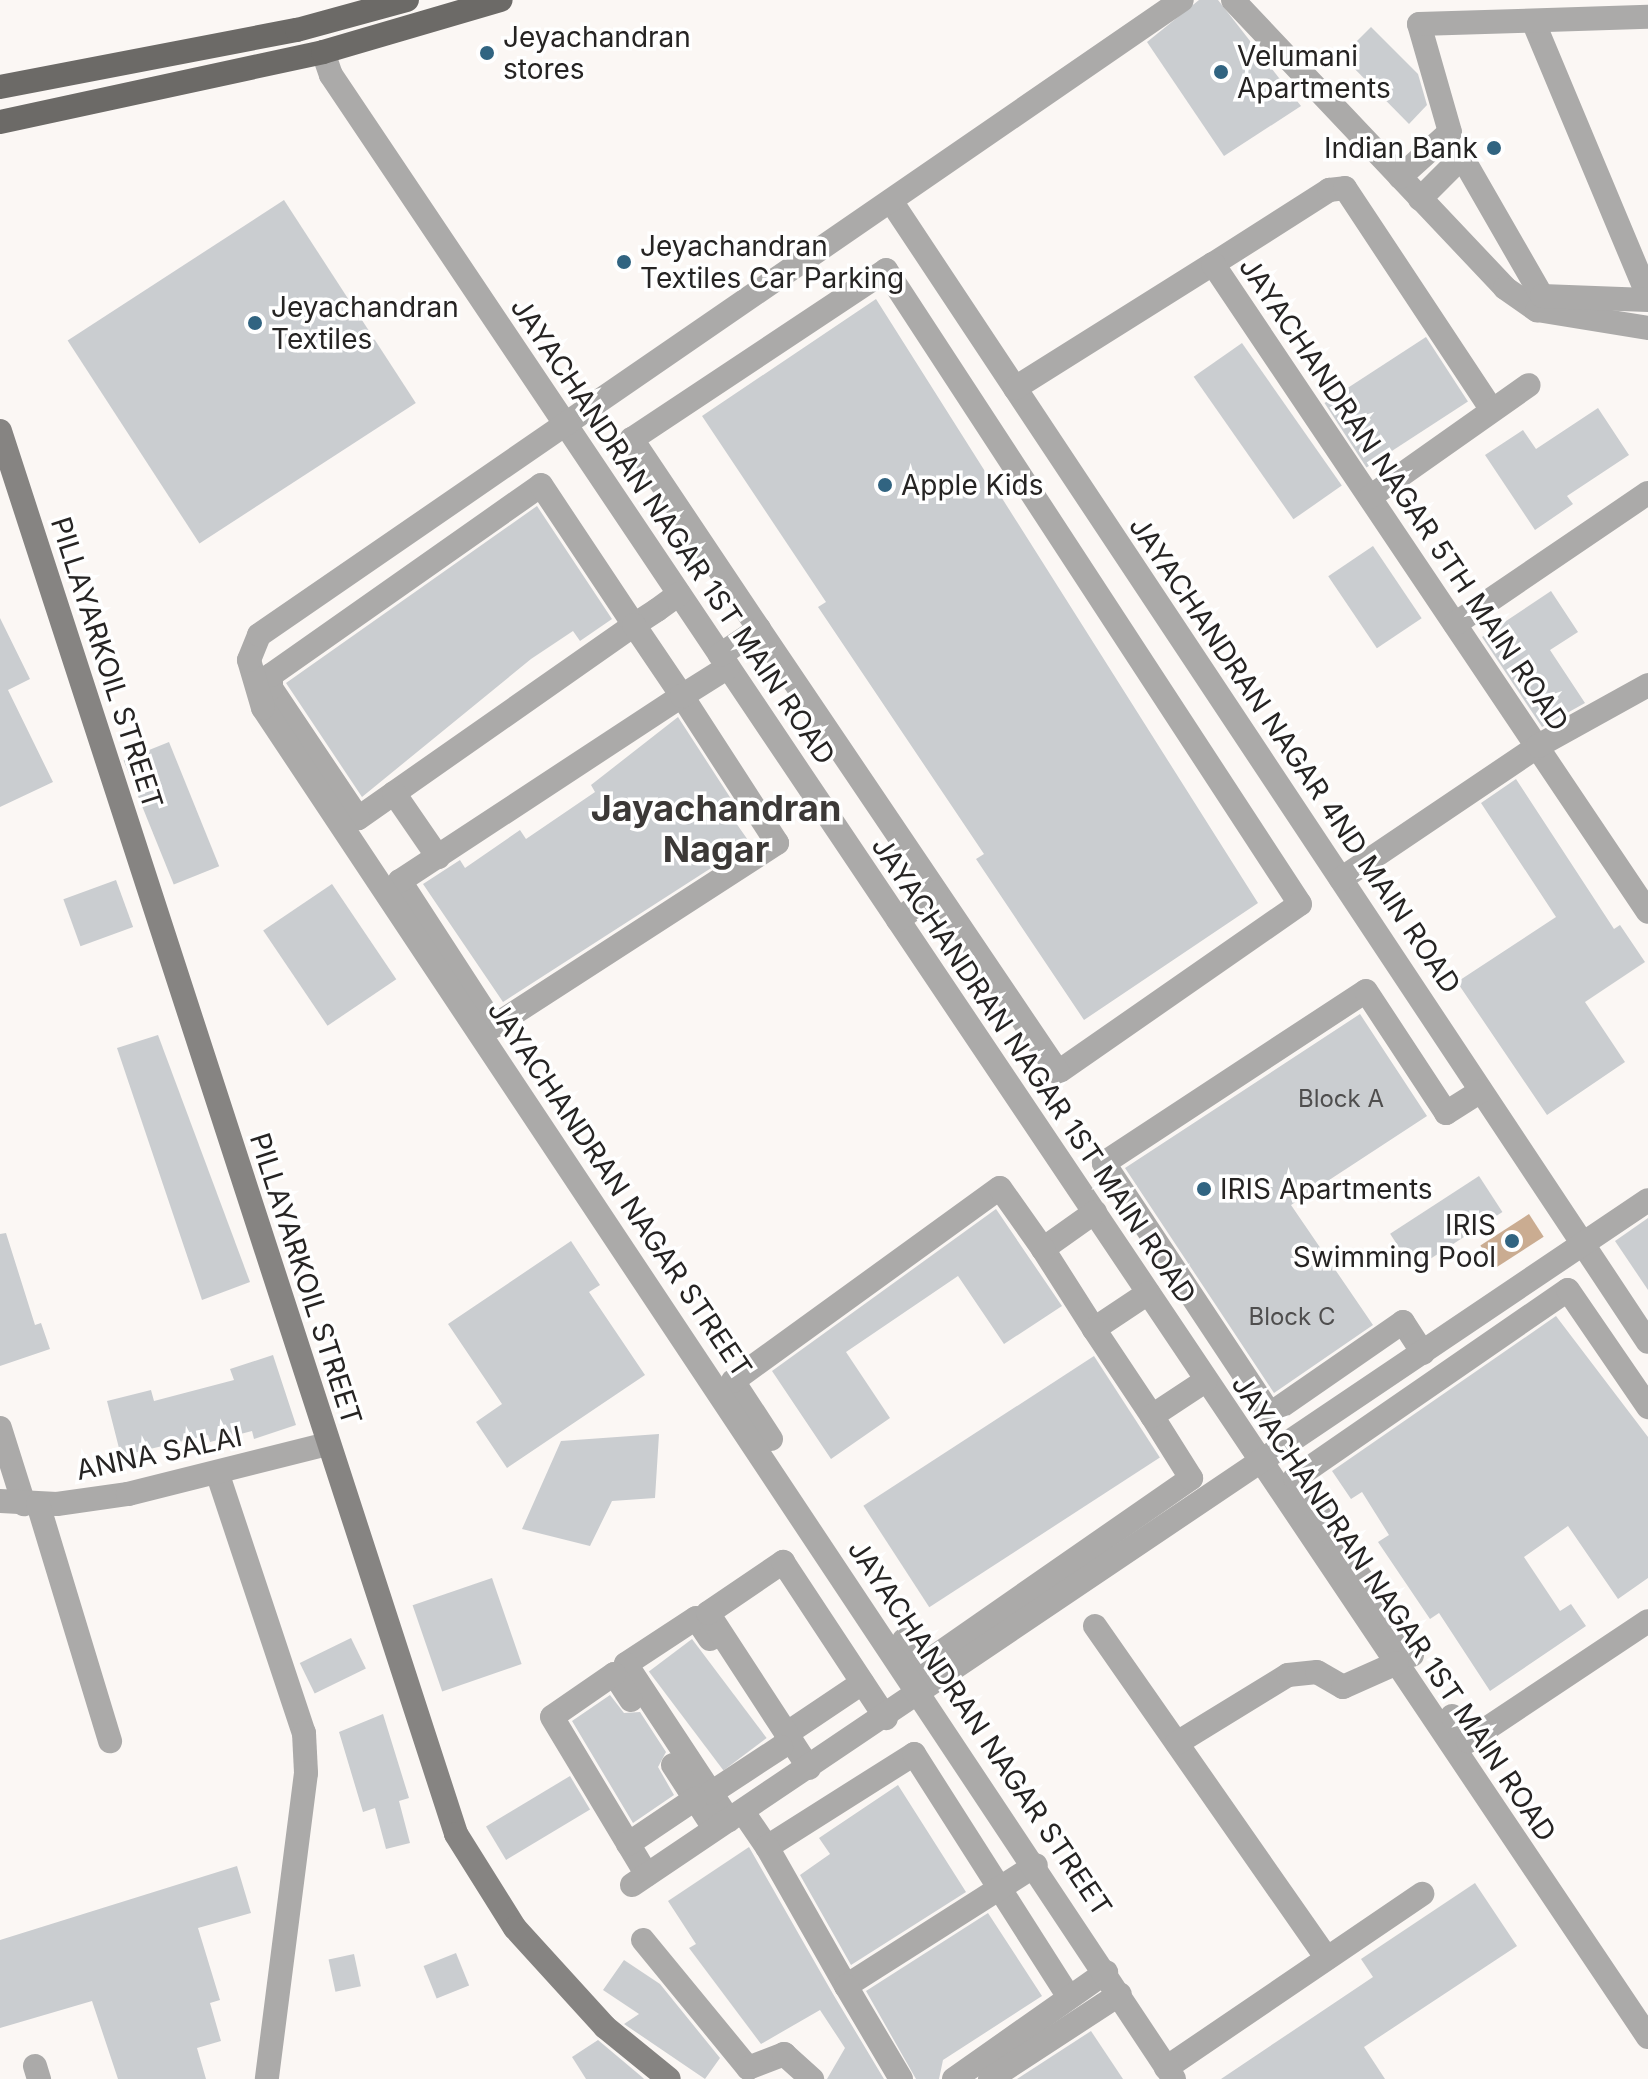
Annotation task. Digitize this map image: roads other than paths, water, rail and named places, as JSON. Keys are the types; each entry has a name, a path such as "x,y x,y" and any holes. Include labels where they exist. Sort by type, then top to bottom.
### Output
{"main road":[{"path":"0,87 297,30 407,0"},
{"path":"0,122 323,52 501,0"}],"street":[{"name":"JAYACHANDRAN NAGAR STREET","path":"1170,2073 1036,1865 252,682 249,660 259,635 1182,0"},
{"path":"1233,0 1505,288 1537,310 1648,328"},
{"path":"1533,21 1648,298 1542,296 1450,132 1419,24 1533,21 1645,24"},
{"name":"JAYACHANDRAN NAGAR 1ST MAIN ROAD","path":"323,52 331,75 1648,2037"},
{"path":"1400,177 1450,132"},
{"path":"1420,199 1462,157"},
{"path":"1213,264 1329,190 1345,188 1492,410"},
{"name":"JAYACHANDRAN NAGAR 4ND MAIN ROAD","path":"891,201 1648,1342"},
{"name":"JAYACHANDRAN NAGAR 5TH MAIN ROAD","path":"1015,388 1213,264 1648,912"},
{"path":"886,270 1300,904 1058,1072 759,629 632,439 886,270"},
{"path":"1370,497 1529,385"},
{"name":"PILLAYARKOIL STREET","path":"0,431 456,1834 515,1928 605,2027 669,2079"},
{"path":"679,594 634,625 358,818 271,688 280,664 541,485 634,625 682,696 777,843 494,1026 400,881 682,696 759,629"},
{"path":"1455,624 1648,493"},
{"path":"1341,879 1538,746 1648,685"},
{"path":"394,793 438,857"},
{"path":"898,920 936,892"},
{"path":"1423,1353 1403,1322 1270,1414 1104,1163 1366,991 1446,1113 1481,1091"},
{"path":"1000,1188 1094,1329 1191,1478 921,1666 733,1381 1000,1188"},
{"path":"901,2079 767,1847 729,1821 703,1796 614,1674 552,1717 628,1844 640,1880 729,1821 804,1771 886,1718 1648,1200"},
{"path":"1043,1249 1095,1212"},
{"path":"1648,1407 1568,1290 1295,1478 1468,1741 1648,1621"},
{"path":"1094,1329 1148,1293"},
{"path":"1152,1416 1205,1381"},
{"path":"0,1428 21,1503 110,1741"},
{"name":"ANNA SALAI","path":"21,1503 218,1475 327,1444"},
{"path":"218,1475 304,1733 306,1773 266,2079"},
{"path":"783,1740 708,1613 783,1562 886,1718"},
{"path":"703,1796 626,1664 696,1618 804,1771"},
{"path":"1095,1626 1327,1958"},
{"path":"1177,1743 1288,1675 1317,1672 1343,1687 1397,1663"},
{"path":"628,1844 703,1796 862,1683"},
{"path":"767,1847 914,1754 1069,1997"},
{"path":"846,1986 1036,1865"},
{"path":"1170,2073 1327,1958 1422,1894"},
{"path":"643,1940 748,2068 784,2054 812,2079"},
{"path":"954,2079 1106,1972"},
{"path":"990,2079 1120,1994"}],"place":[{"name":"Jeyachandran stores","path":"487,53"},
{"name":"Velumani Apartments","path":"1221,72"},
{"name":"Indian Bank","path":"1494,148"},
{"name":"Jeyachandran Textiles Car Parking","path":"624,262"},
{"name":"Jeyachandran Textiles","path":"255,323"},
{"name":"Apple Kids","path":"885,485"},
{"name":"IRIS Apartments","path":"1204,1189"},
{"name":"IRIS Swimming Pool","path":"1512,1241"}],"district":[{"name":"Jayachandran Nagar","path":"716,828"}]}
